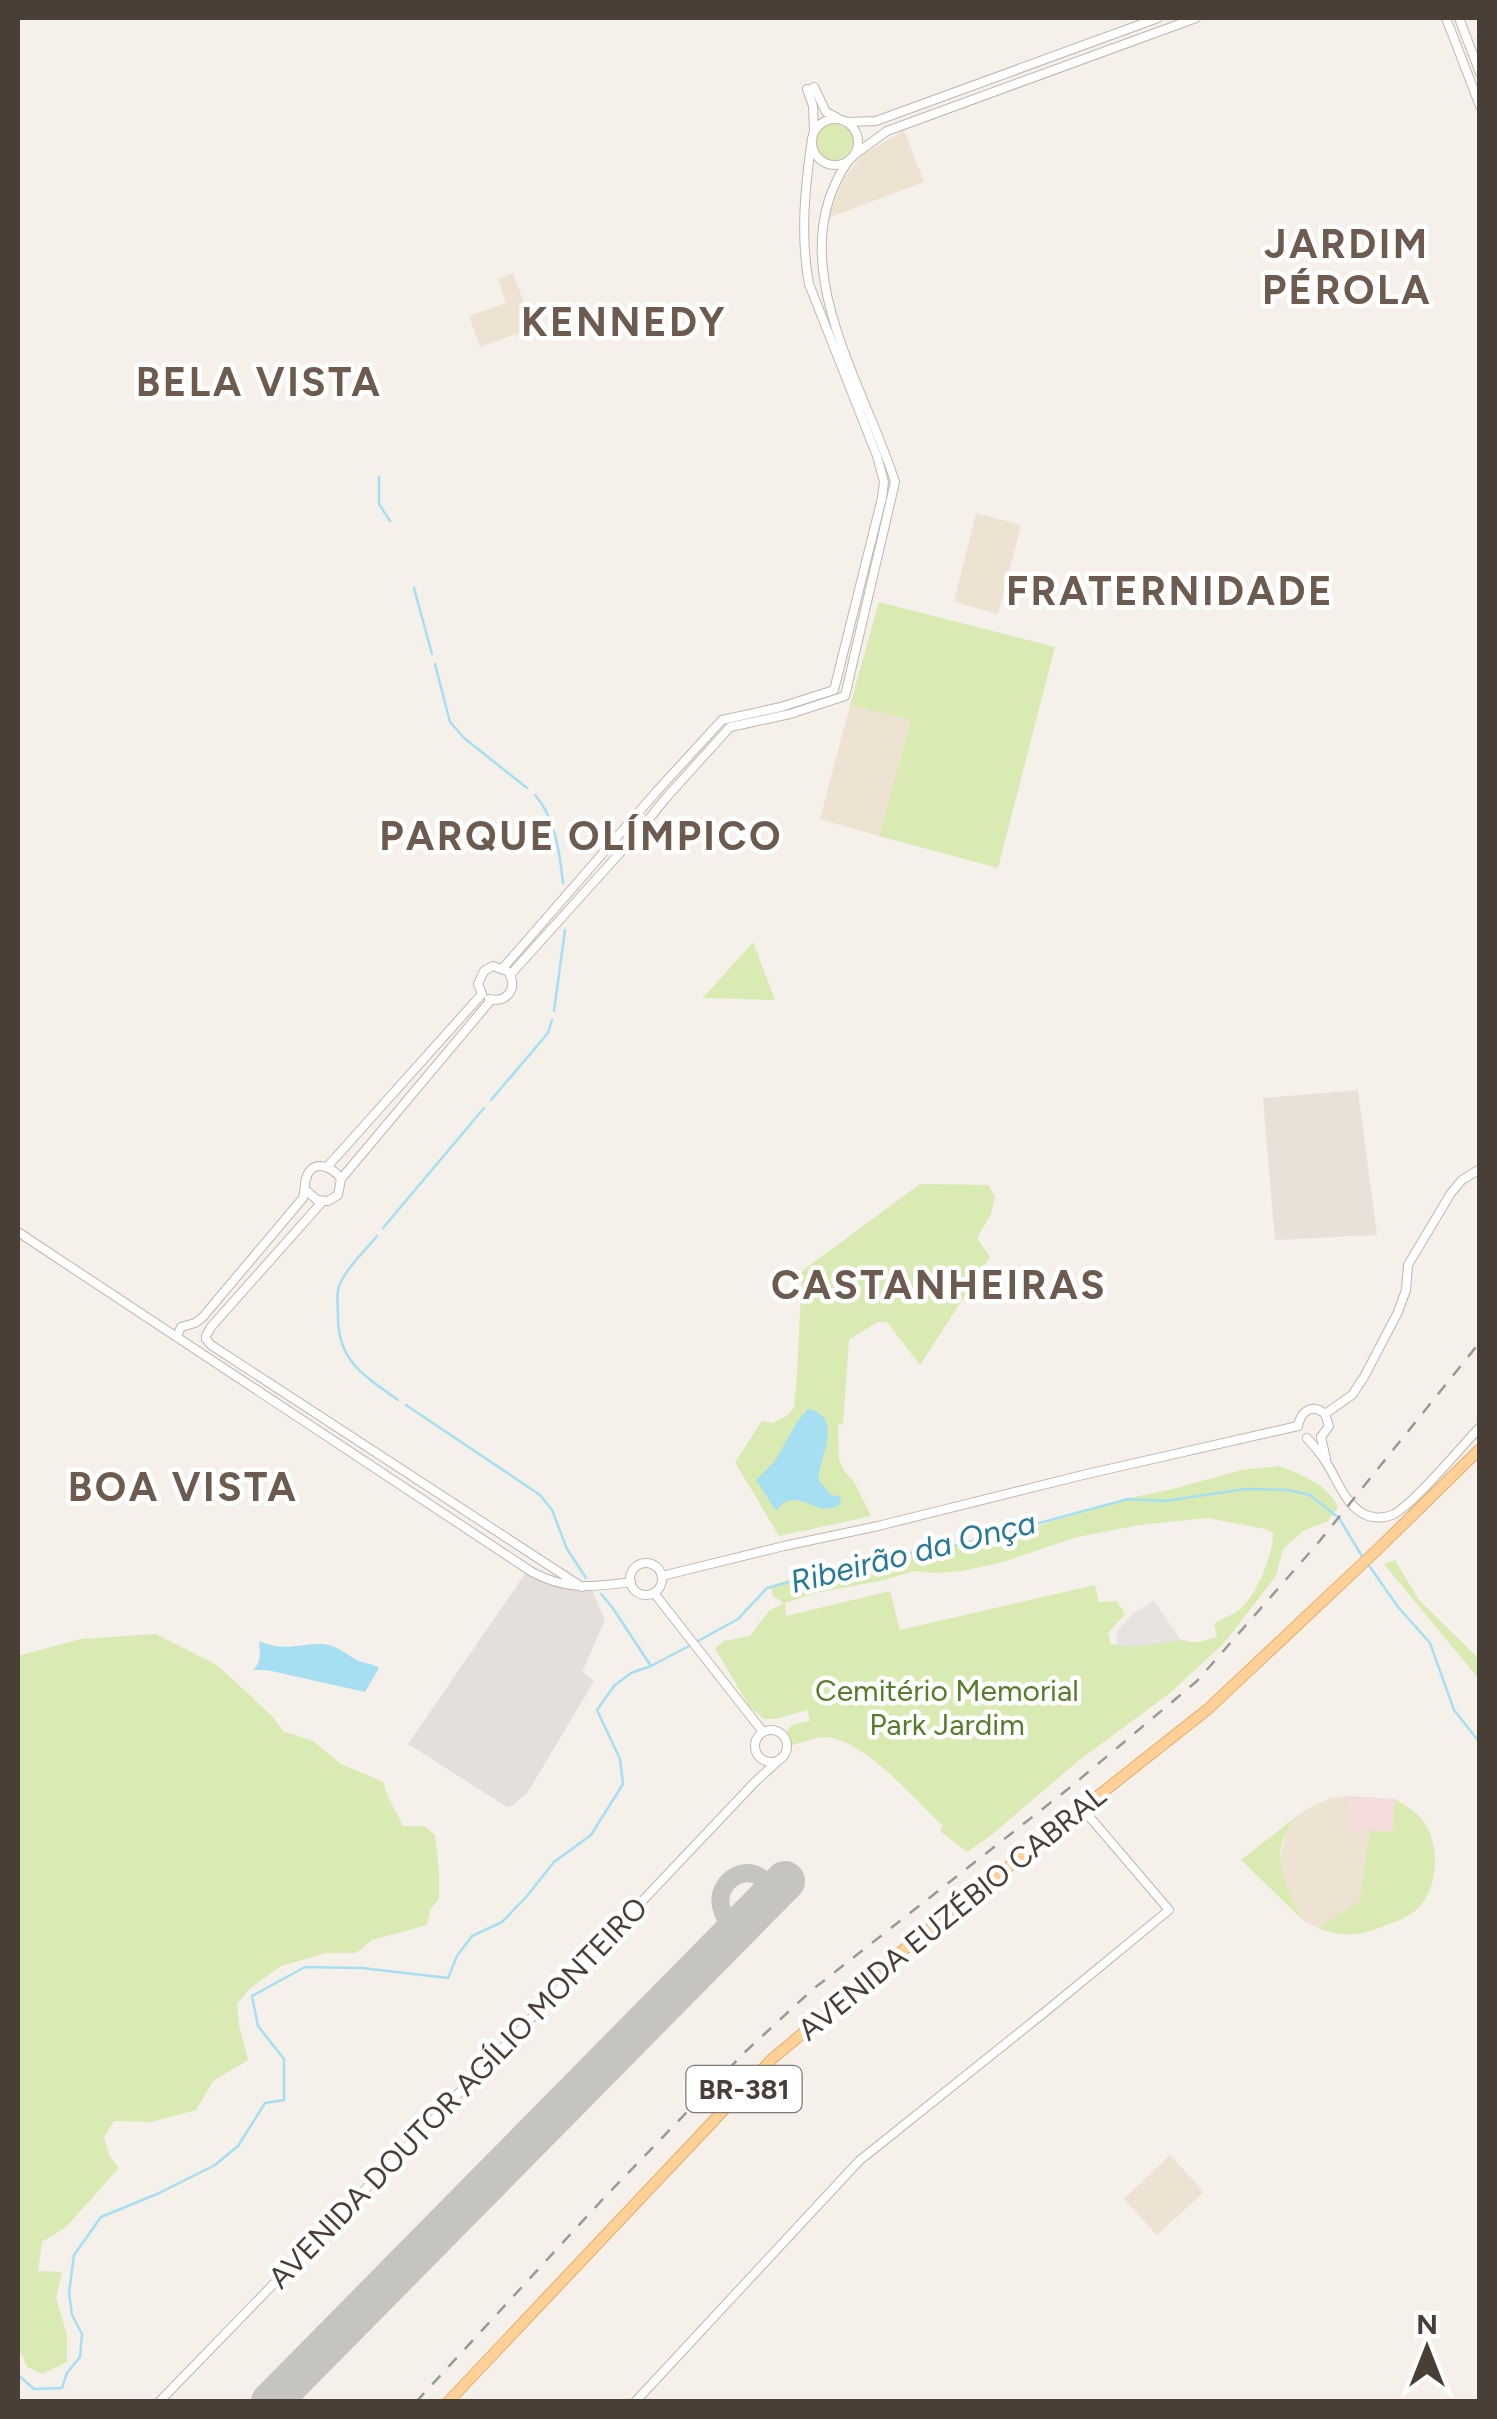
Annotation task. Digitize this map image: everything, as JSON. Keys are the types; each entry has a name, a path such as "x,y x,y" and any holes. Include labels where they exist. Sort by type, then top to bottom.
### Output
{"main road":[{"name":"AVENIDA EUZÉBIO CABRAL","path":"448,2402 772,2060 831,2008 1208,1708 1480,1449"}],"street":[{"path":"507,971 557,905 722,720 834,690 884,482 810,284 804,257 813,135 826,121 876,121 1158,18"},
{"path":"507,971 636,836 730,727 846,696 895,482 848,360 821,272 821,229 836,178 851,157 857,148 856,134 844,121 826,112 811,88 815,154 835,165 851,157 887,131 1196,18"},
{"path":"1446,18 1480,106"},
{"path":"1459,18 1480,73"},
{"path":"493,966 507,971 513,986 508,996 491,1000 482,994 478,984 481,975 493,966"},
{"path":"328,1166 482,994"},
{"path":"198,1351 222,1314 322,1202 338,1195 341,1180 491,1000"},
{"path":"195,1323 292,1211 306,1190 310,1172 318,1166 328,1166 341,1180"},
{"path":"1325,1414 1352,1395 1364,1378 1398,1312 1406,1290 1408,1265 1451,1192 1480,1170"},
{"path":"306,1190 322,1202"},
{"path":"18,1232 532,1572 575,1588 630,1582"},
{"path":"177,1336 182,1327 195,1323 227,1355 583,1587"},
{"path":"1326,1463 1321,1437 1329,1426 1325,1414 1317,1409 1307,1410 1298,1426 1343,1493 1361,1513 1384,1518 1396,1514 1414,1497 1480,1427"},
{"path":"662,1576 1298,1426"},
{"path":"1307,1438 1321,1437"},
{"path":"642,1563 657,1567 662,1576 661,1586 654,1593 639,1593 630,1582 632,1572 642,1563"},
{"path":"654,1593 763,1732 774,1730 783,1736 786,1750 780,1759 761,1759"},
{"name":"AVENIDA DOUTOR AGÍLIO MONTEIRO","path":"755,1782 761,1759 756,1754 755,1742 763,1732"},
{"name":"AVENIDA DOUTOR AGÍLIO MONTEIRO","path":"159,2402 780,1759"},
{"path":"635,2402 859,2161 1169,1910 1082,1808"}],"shaded area":[{"path":"904,130 924,182 828,218 843,180 861,156"},
{"path":"513,273 533,328 480,347 469,316 506,303 498,279"},
{"path":"976,513 1021,525 998,614 954,602"},
{"path":"850,705 912,720 879,836 820,819"},
{"path":"1358,1090 1377,1235 1275,1240 1263,1098"},
{"path":"527,1571 550,1585 592,1590 605,1620 582,1672 594,1681 528,1792 507,1807 408,1744"},
{"path":"1154,1601 1181,1640 1133,1647 1118,1645 1119,1628"},
{"path":"1351,1796 1349,1828 1370,1830 1359,1901 1318,1928 1304,1921 1285,1888 1280,1862 1287,1827 1309,1808 1331,1798"},
{"path":"1351,1796 1395,1799 1392,1832 1349,1829"},
{"path":"1170,2155 1204,2192 1157,2235 1124,2199"}],"green space":[{"path":"834,122 847,128 853,141 847,154 834,160 821,154 815,141 821,128"},
{"path":"879,602 1055,647 998,868 879,836 911,720 850,705"},
{"path":"753,942 775,1000 703,998"},
{"path":"920,1184 988,1185 995,1197 991,1214 977,1238 990,1257 920,1365 887,1322 877,1322 849,1340 843,1424 838,1425 839,1459 871,1516 779,1536 735,1462 762,1421 772,1423 794,1408 802,1271"},
{"name":"Cemitério Memorial Park Jardim","path":"1279,1466 1320,1486 1338,1507 1328,1521 1303,1531 1283,1549 1276,1576 1224,1643 1170,1693 1078,1761 967,1852 940,1831 943,1826 904,1787 857,1749 826,1737 789,1746 787,1730 794,1724 810,1721 807,1710 764,1719 749,1706 715,1648 724,1641 750,1636 769,1611 784,1603 773,1596 771,1586 796,1577 900,1554 995,1541 1134,1497 1242,1470","holes":["1207,1518 1273,1533 1271,1551 1248,1601 1214,1624 1217,1637 1200,1642 1111,1644 1108,1633 1125,1614 1117,1601 1099,1602 1095,1585 900,1630 890,1591 786,1616 785,1603 815,1593 913,1571 962,1571 1077,1537 1139,1525"]},
{"path":"1395,1560 1419,1600 1479,1659 1479,1679 1384,1564"},
{"path":"156,1634 217,1665 283,1731 313,1741 341,1764 383,1782 403,1826 424,1826 435,1835 439,1898 430,1910 427,1925 372,1940 356,1953 326,1953 281,1966 249,1989 237,2004 248,2060 213,2081 196,2110 151,2122 114,2121 104,2137 110,2157 119,2168 66,2227 42,2242 38,2271 62,2272 56,2298 67,2335 67,2362 43,2374 27,2367 18,2345 18,1656 81,1639"},
{"path":"1395,1799 1422,1820 1430,1834 1435,1869 1429,1893 1407,1916 1364,1933 1341,1934 1318,1928 1359,1901 1370,1830 1392,1832"},
{"path":"1297,1816 1282,1843 1280,1856 1285,1882 1304,1921 1241,1860"}],"water":[{"path":"808,1409 824,1418 827,1426 819,1481 831,1495 840,1496 841,1504 823,1508 792,1500 776,1511 756,1480 775,1461"},
{"path":"259,1641 283,1647 326,1644 379,1668 365,1692 253,1670 259,1660"}],"waterway":[{"path":"379,477 379,504 390,521"},
{"path":"414,588 432,654"},
{"path":"435,664 450,722 464,738 527,788"},
{"path":"535,795 552,825 563,883"},
{"path":"554,1011 565,930"},
{"path":"491,1100 548,1033 552,1020"},
{"path":"383,1228 484,1108"},
{"path":"377,1236 339,1286 339,1333 348,1357 398,1400"},
{"path":"406,1405 540,1495 552,1510 567,1549 586,1578"},
{"name":"Ribeirão da Onça","path":"698,1641 738,1619 767,1588 891,1555 940,1550 1128,1499 1164,1501 1246,1489 1310,1495 1339,1518 1363,1558"},
{"name":"Ribeirão da Onça","path":"1368,1564 1430,1643 1454,1710 1480,1743"},
{"path":"601,1594 651,1666"},
{"name":"Ribeirão da Onça","path":"18,2375 34,2389 62,2388 67,2373 80,2357 82,2334 72,2315 69,2293 74,2255 101,2217 215,2165 238,2146 265,2103 284,2100 284,2059 258,2026 252,1996 305,1967 362,1968 448,1978 457,1956 472,1936 502,1922 554,1862 591,1835 623,1784 620,1759 597,1710 614,1686 631,1673 691,1645"}],"taxiway":[{"path":"722,1945 727,1927 720,1901 728,1882 751,1873 775,1891"}],"runway":[{"path":"271,2402 785,1881"}],"railway":[{"path":"416,2402 602,2200 745,2052 812,1990 1068,1789 1197,1681 1318,1543 1480,1342"}],"district":[{"name":"JARDIM PÉROLA","path":"1347,267"},
{"name":"KENNEDY","path":"624,322"},
{"name":"BELA VISTA","path":"259,382"},
{"name":"FRATERNIDADE","path":"1170,591"},
{"name":"PARQUE OLÍMPICO","path":"581,836"},
{"name":"CASTANHEIRAS","path":"939,1285"},
{"name":"BOA VISTA","path":"183,1487"}]}
